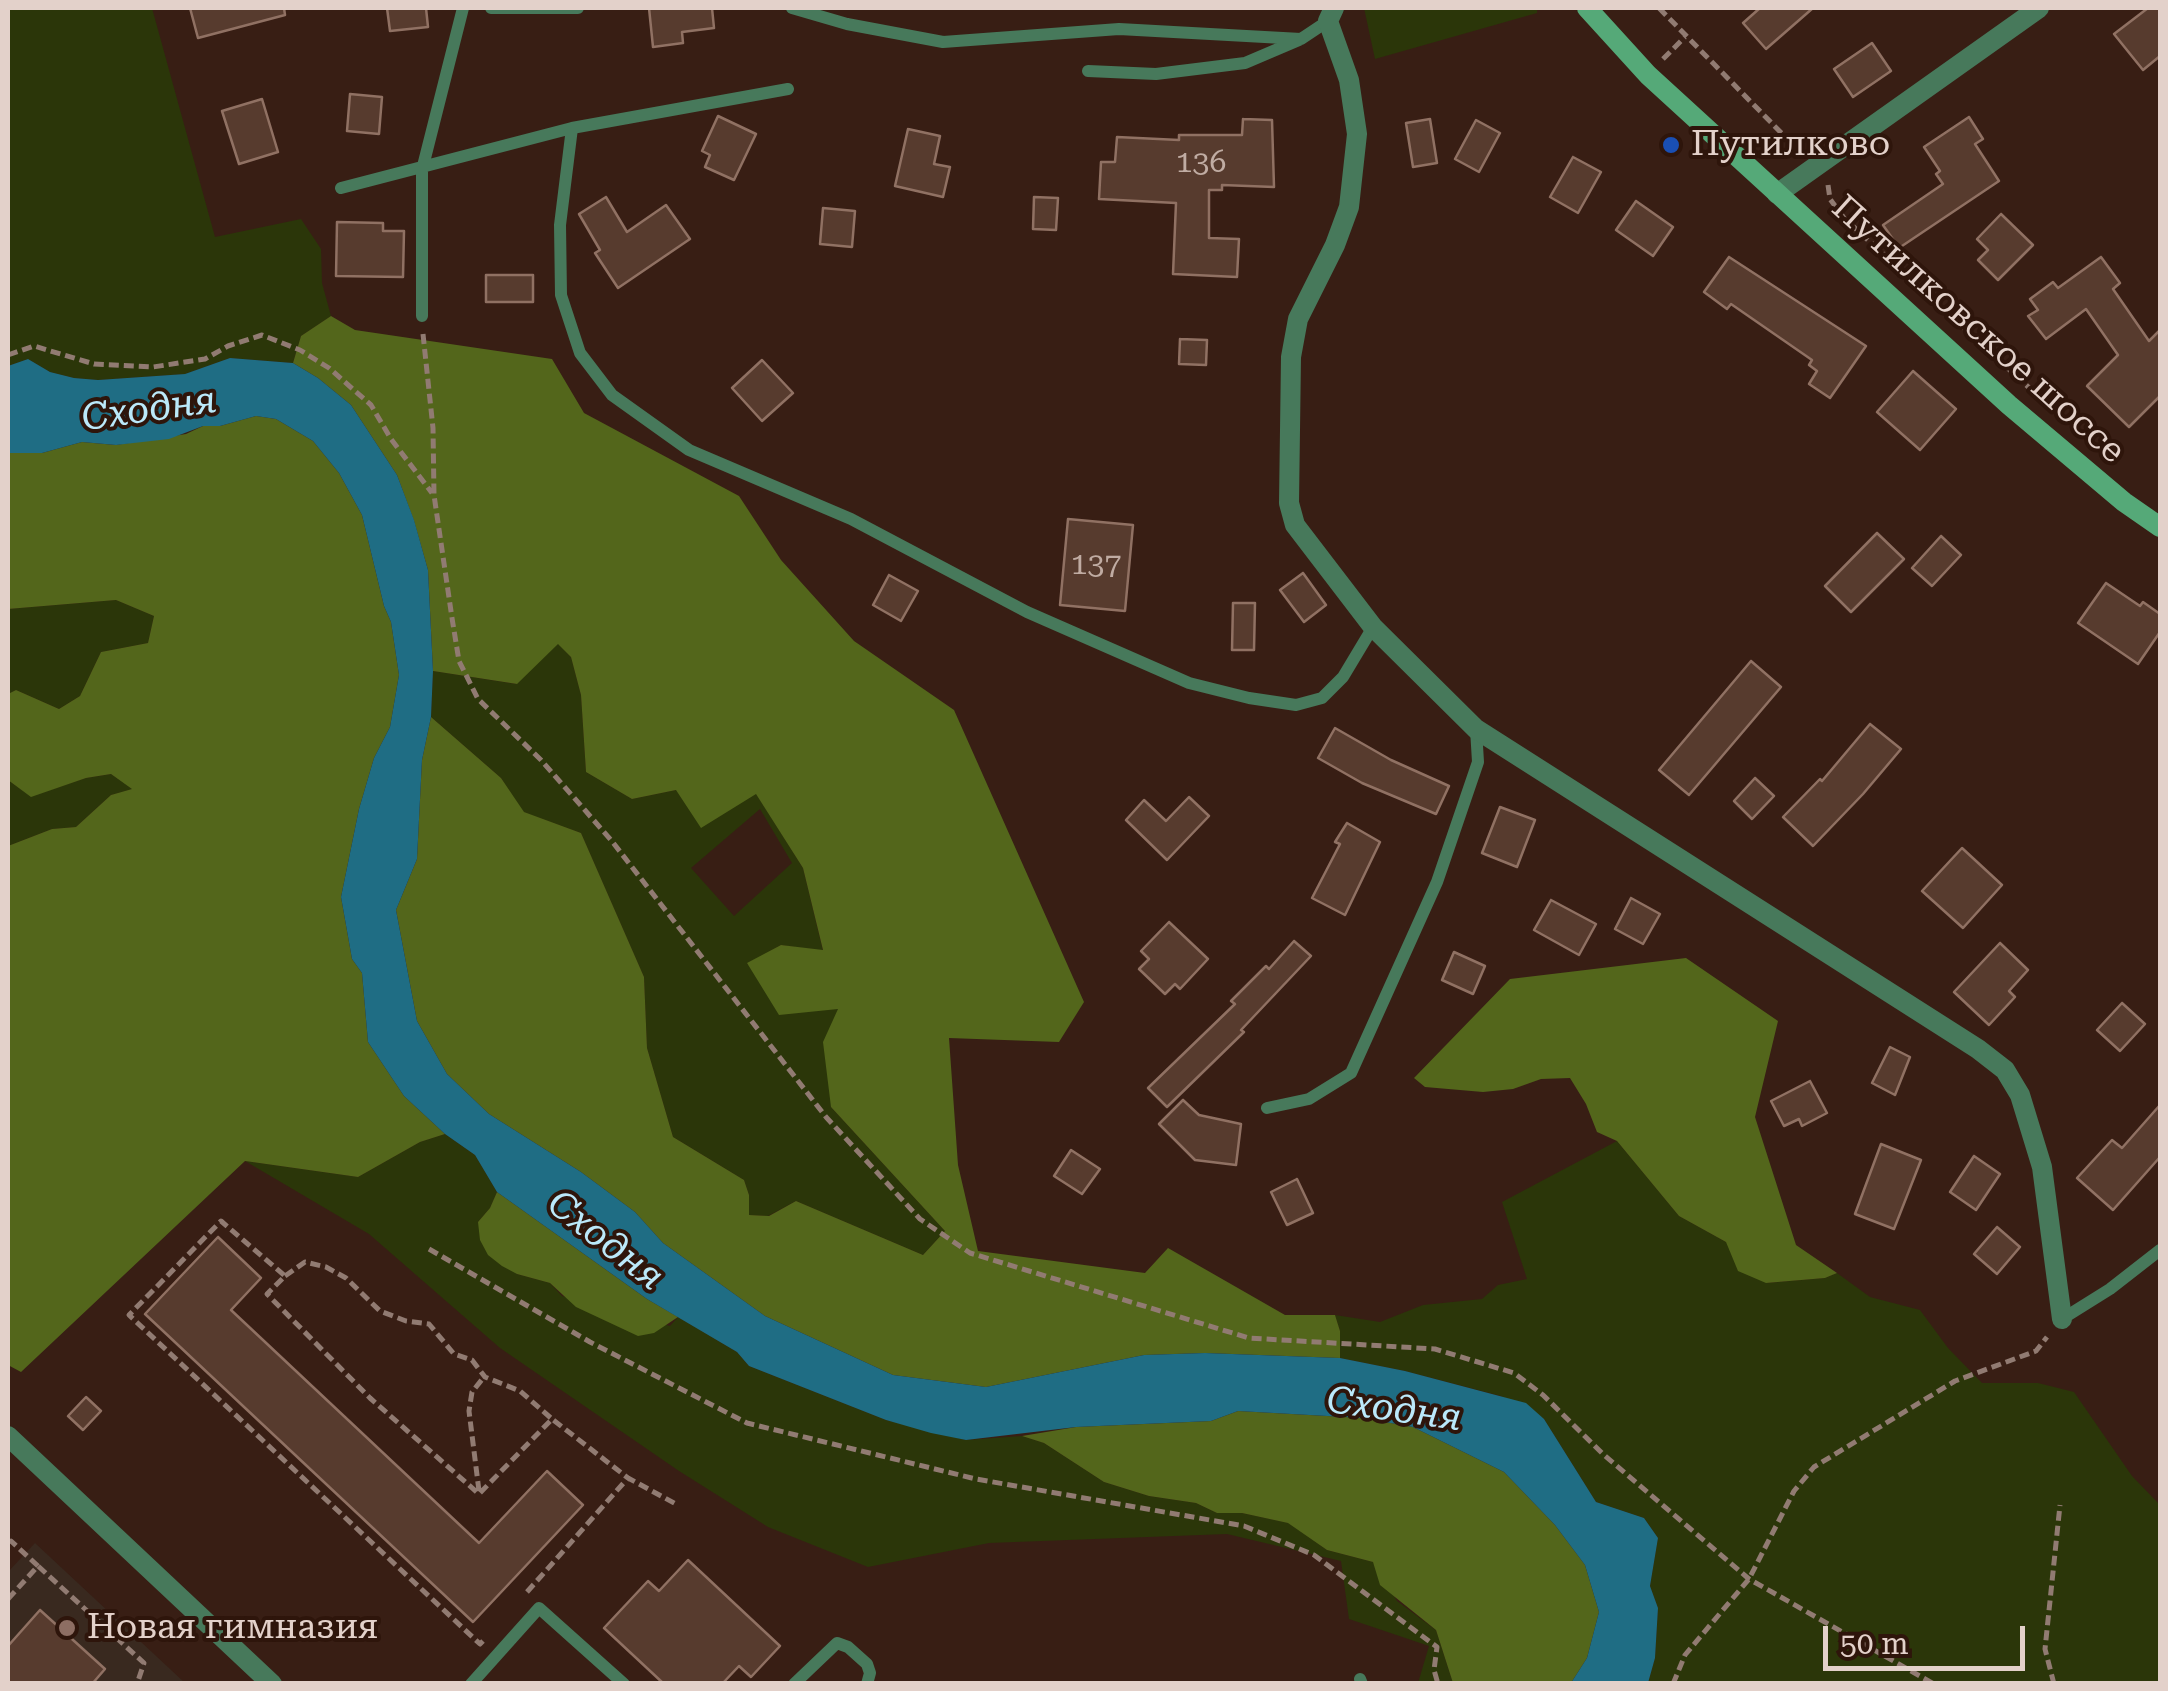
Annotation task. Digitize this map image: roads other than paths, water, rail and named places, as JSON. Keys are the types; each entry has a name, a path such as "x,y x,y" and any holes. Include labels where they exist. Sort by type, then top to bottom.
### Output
{"main road":[{"name":"Путилковское шоссе","path":"1587,8 1648,75 2009,405 2124,502 2160,527"}],"street":[{"path":"1777,194 2039,8"},
{"path":"1331,14 1357,134 1349,207 1335,246 1298,319 1290,356 1290,503 1296,525 1373,627 1476,729 1978,1049 2005,1070 2020,1094 2042,1166 2062,1319"},
{"path":"8,1436 272,1684"}],"lane":[{"path":"422,316 422,170 462,8"},
{"path":"491,8 578,8"},
{"path":"792,8 847,24 943,42 1119,29 1301,38"},
{"path":"1088,71 1156,74 1245,63 1301,38 1331,14"},
{"path":"341,188 572,128 788,89"},
{"path":"572,128 560,225 561,296 580,353 612,395 688,450 851,519 1027,612 1188,683 1296,706 1322,698 1344,677 1373,627"},
{"path":"1266,1108 1309,1098 1351,1073 1437,882 1478,762 1476,729"},
{"path":"2062,1319 2110,1289 2160,1250"},
{"path":"471,1684 539,1608 624,1684"},
{"path":"794,1684 826,1649 837,1643 848,1647 866,1664 870,1674 867,1684"}],"water":[{"name":"Сходня","path":"230,358 293,363 351,405 397,475 414,520 428,570 431,717 422,760 417,859 396,910 417,1021 447,1074 489,1114 581,1172 635,1212 663,1243 765,1316 893,1375 986,1387 1144,1355 1340,1358 1526,1403 1544,1419 1596,1502 1644,1518 1658,1538 1650,1586 1658,1608 1655,1658 1648,1683 1571,1683 1587,1658 1599,1612 1585,1565 1555,1525 1504,1472 1413,1427 1363,1418 1238,1411 1211,1421 1076,1427 966,1440 931,1433 886,1420 749,1366 737,1352 647,1299 497,1192 475,1155 445,1134 404,1096 368,1042 362,973 352,959 341,897 359,809 374,758 390,727 399,675 391,622 362,515 339,473 313,441 276,419 256,416 220,426 203,426 169,439 116,445 82,442 42,453 8,453 8,366 28,359 50,372 98,380 185,374"}],"place":[{"name":"Путилково","path":"1671,145"},
{"name":"Новая гимназия","path":"67,1628"}]}
